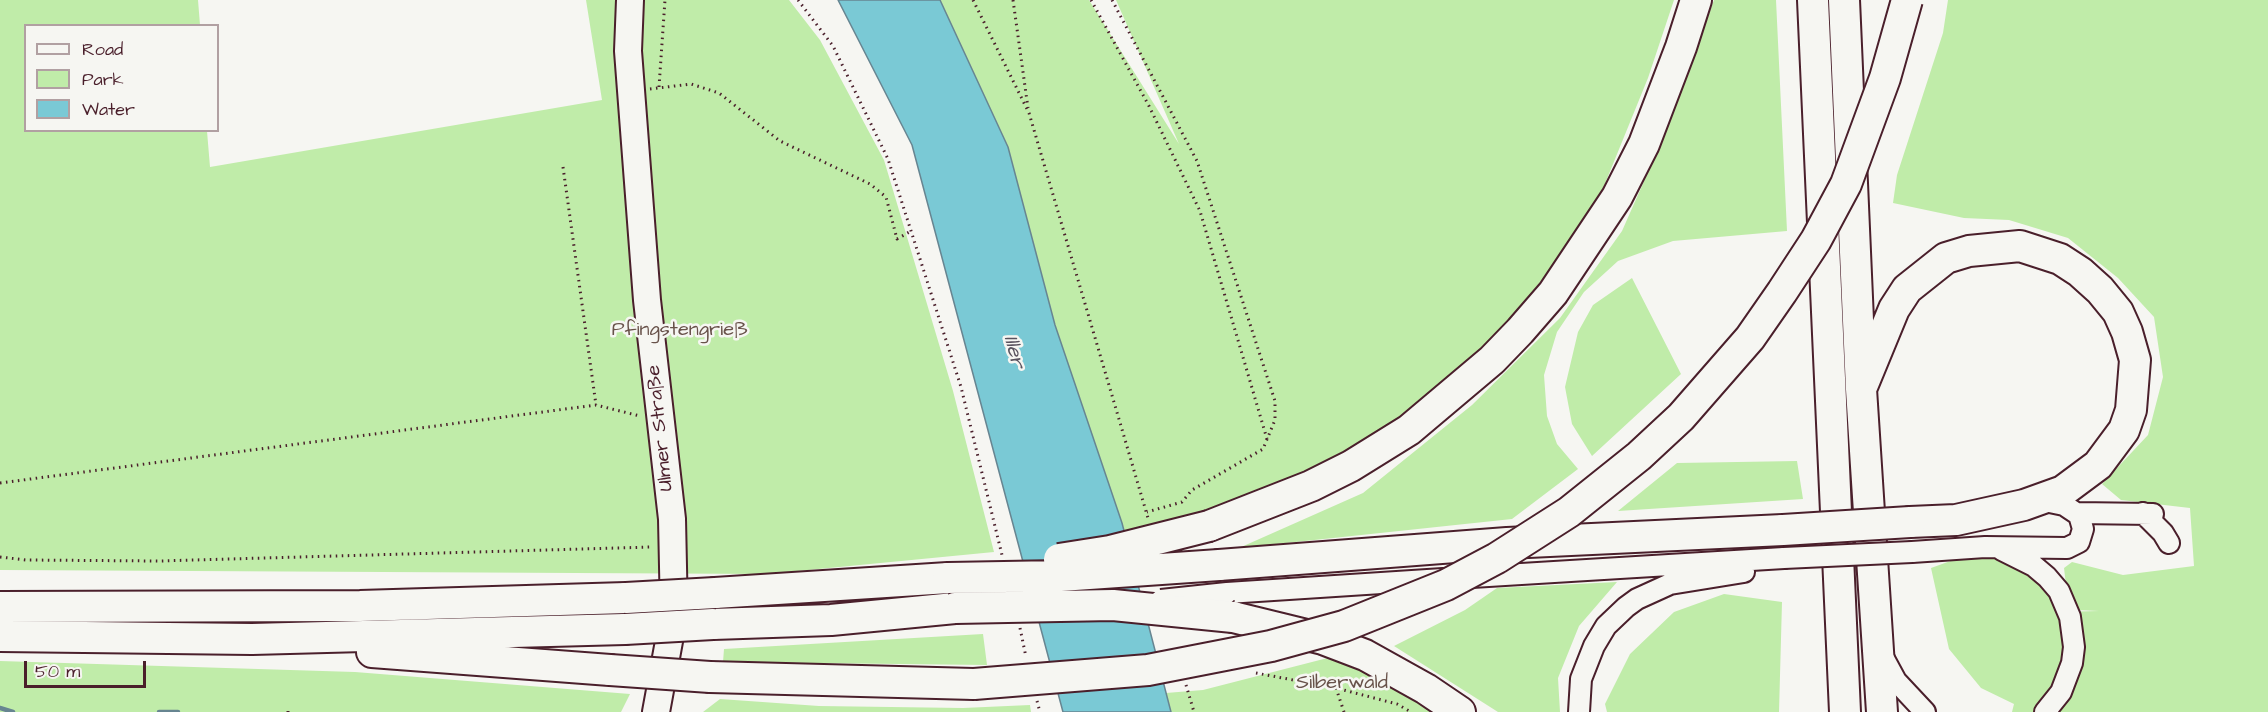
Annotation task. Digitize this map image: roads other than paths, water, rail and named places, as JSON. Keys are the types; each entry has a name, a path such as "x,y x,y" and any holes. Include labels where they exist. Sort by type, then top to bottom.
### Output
{"highway":[{"path":"948,578 1110,551 1209,526 1311,486 1351,466 1409,430 1492,360 1520,331 1552,293 1617,197 1644,144 1681,47 1696,0"},
{"path":"1813,0 1842,705"},
{"path":"1844,0 1861,389 1882,712"},
{"path":"252,639 334,649 710,677 974,684 1148,670 1271,646 1344,626 1446,585 1497,558 1569,512 1639,456 1681,417 1750,338 1816,240 1846,184 1882,88 1907,0"},
{"path":"0,636 252,639 625,629 831,620 956,608 1113,604 1226,592 1507,543 1784,544 1910,522 1988,514 2038,500 2063,490 2082,478 2110,452 2124,430 2131,410 2135,384 2134,360 2118,312 2100,290 2080,272 2060,259 2020,246 1969,251 1946,258 1907,289 1894,309 1861,389"},
{"path":"0,607 372,606 626,598 948,578 1060,576 1226,592 1289,630 1323,639 1365,655 1426,689 1460,712"}],"main road":[{"name":"Ulmer Straße","path":"630,0 628,51 631,94 647,300 672,546 674,615 656,712"}],"lane":[{"path":"1226,592 1443,579 1784,544 1912,552 1985,547 2067,548 2079,542 2083,529 2082,522 2076,513 2064,505 2038,500"},
{"path":"2076,513 2148,514 2169,543"},
{"path":"1579,712 1581,679 1593,646 1606,626 1637,599 1684,580 1770,569 1784,544"},
{"path":"1985,547 2010,553 2034,566 2059,591 2066,605 2073,630 2072,663 2061,692 2045,712"},
{"path":"1289,630 1334,620 1389,594 1443,579"},
{"path":"1878,650 1896,681 1924,712"}],"water":[{"name":"Iller","path":"838,0 940,0 1008,147 1055,325 1122,523 1171,712 1063,712 912,145"}],"waterway":[{"path":"0,708 13,712"},
{"path":"159,712 178,712"}],"park label":[{"name":"Pfingstengrieß","path":"680,331"},
{"name":"Silberwald","path":"1342,684"}]}
